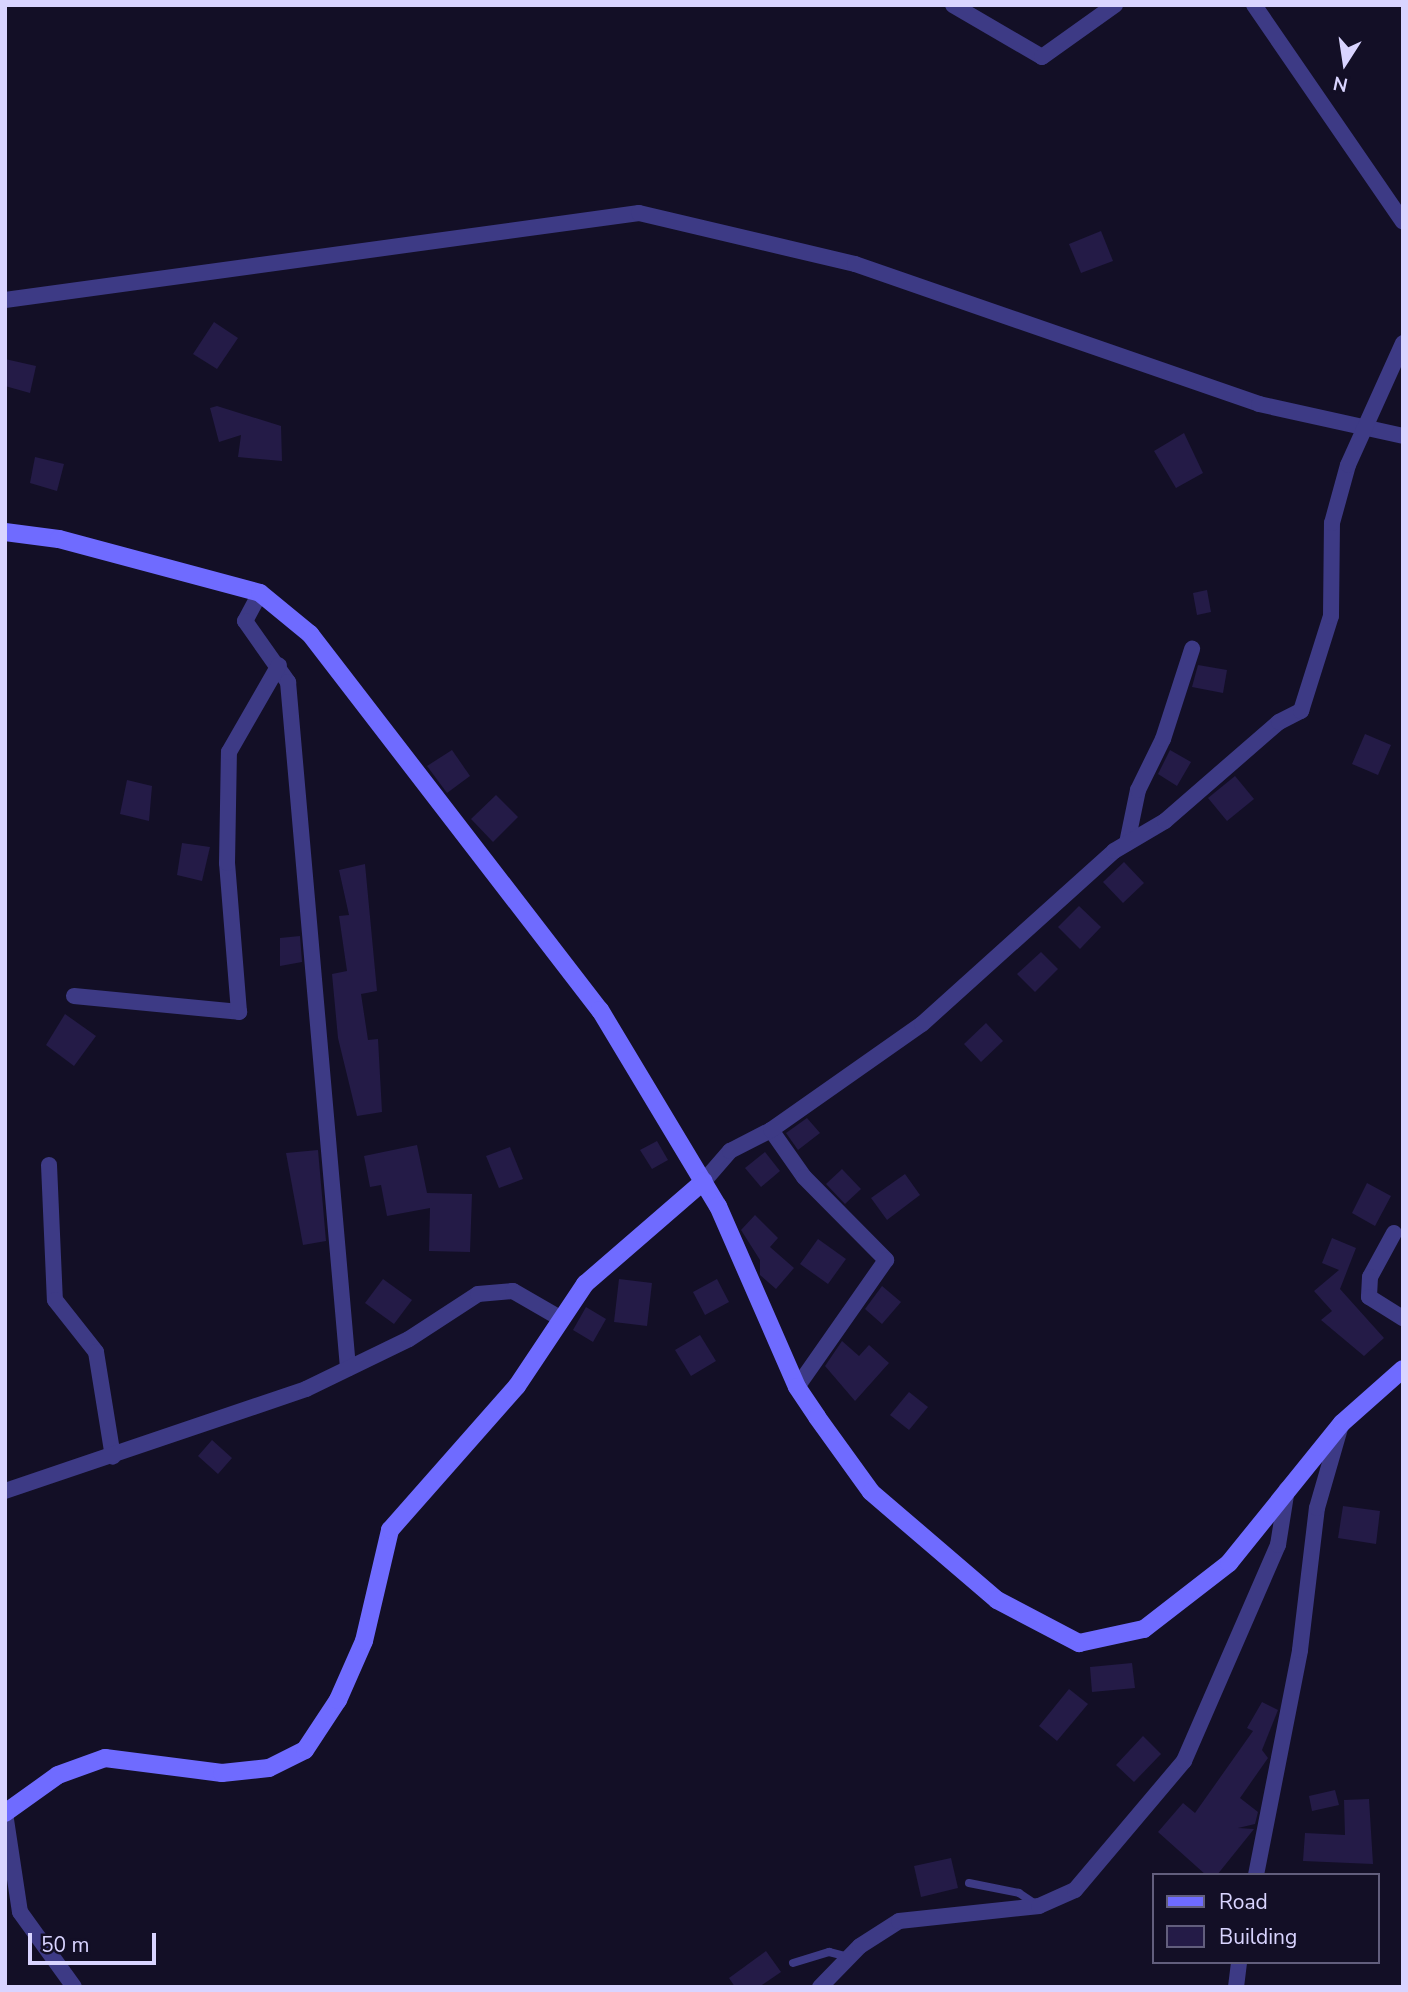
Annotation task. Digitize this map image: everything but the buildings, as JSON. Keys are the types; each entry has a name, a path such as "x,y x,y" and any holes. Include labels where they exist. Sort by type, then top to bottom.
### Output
{"main road":[{"path":"5,532 59,539 260,593 310,634 600,1010 704,1181 797,1387 871,1492 933,1550 997,1600 1079,1643 1144,1629 1229,1563 1287,1487 1342,1423 1403,1369"},
{"path":"5,1813 58,1775 105,1758 222,1773 269,1768 305,1750 338,1700 365,1641 390,1530 517,1386 558,1317 585,1284 704,1181"}],"street":[{"path":"953,5 1042,57 1115,5"},
{"path":"1254,5 1403,222"},
{"path":"5,300 639,213 855,264 1259,404 1363,424 1403,436"},
{"path":"704,1181 730,1152 771,1130 922,1024 1126,843 1165,821 1279,722 1301,711 1331,615 1332,523 1363,424 1403,343"},
{"path":"260,593 245,621 279,665 288,682 348,1368"},
{"path":"1126,843 1138,790 1163,739 1192,649"},
{"path":"74,996 239,1012 227,863 229,752 279,665"},
{"path":"771,1130 804,1177 886,1260 797,1387"},
{"path":"48,1165 55,1300 96,1352 114,1457"},
{"path":"1394,1233 1370,1276 1369,1297 1403,1318"},
{"path":"5,1491 114,1457 348,1368 478,1294 513,1291 558,1317"},
{"path":"1256,1873 1300,1650 1317,1508 1342,1423"},
{"path":"820,1987 849,1956 899,1922 1039,1906 1075,1890 1184,1761 1278,1545 1287,1487"},
{"path":"5,1813 20,1912 74,1987"},
{"path":"1236,1987 1240,1964"}],"lane":[{"path":"969,1883 1019,1893 1039,1906"},
{"path":"793,1963 828,1952 849,1956"}]}
